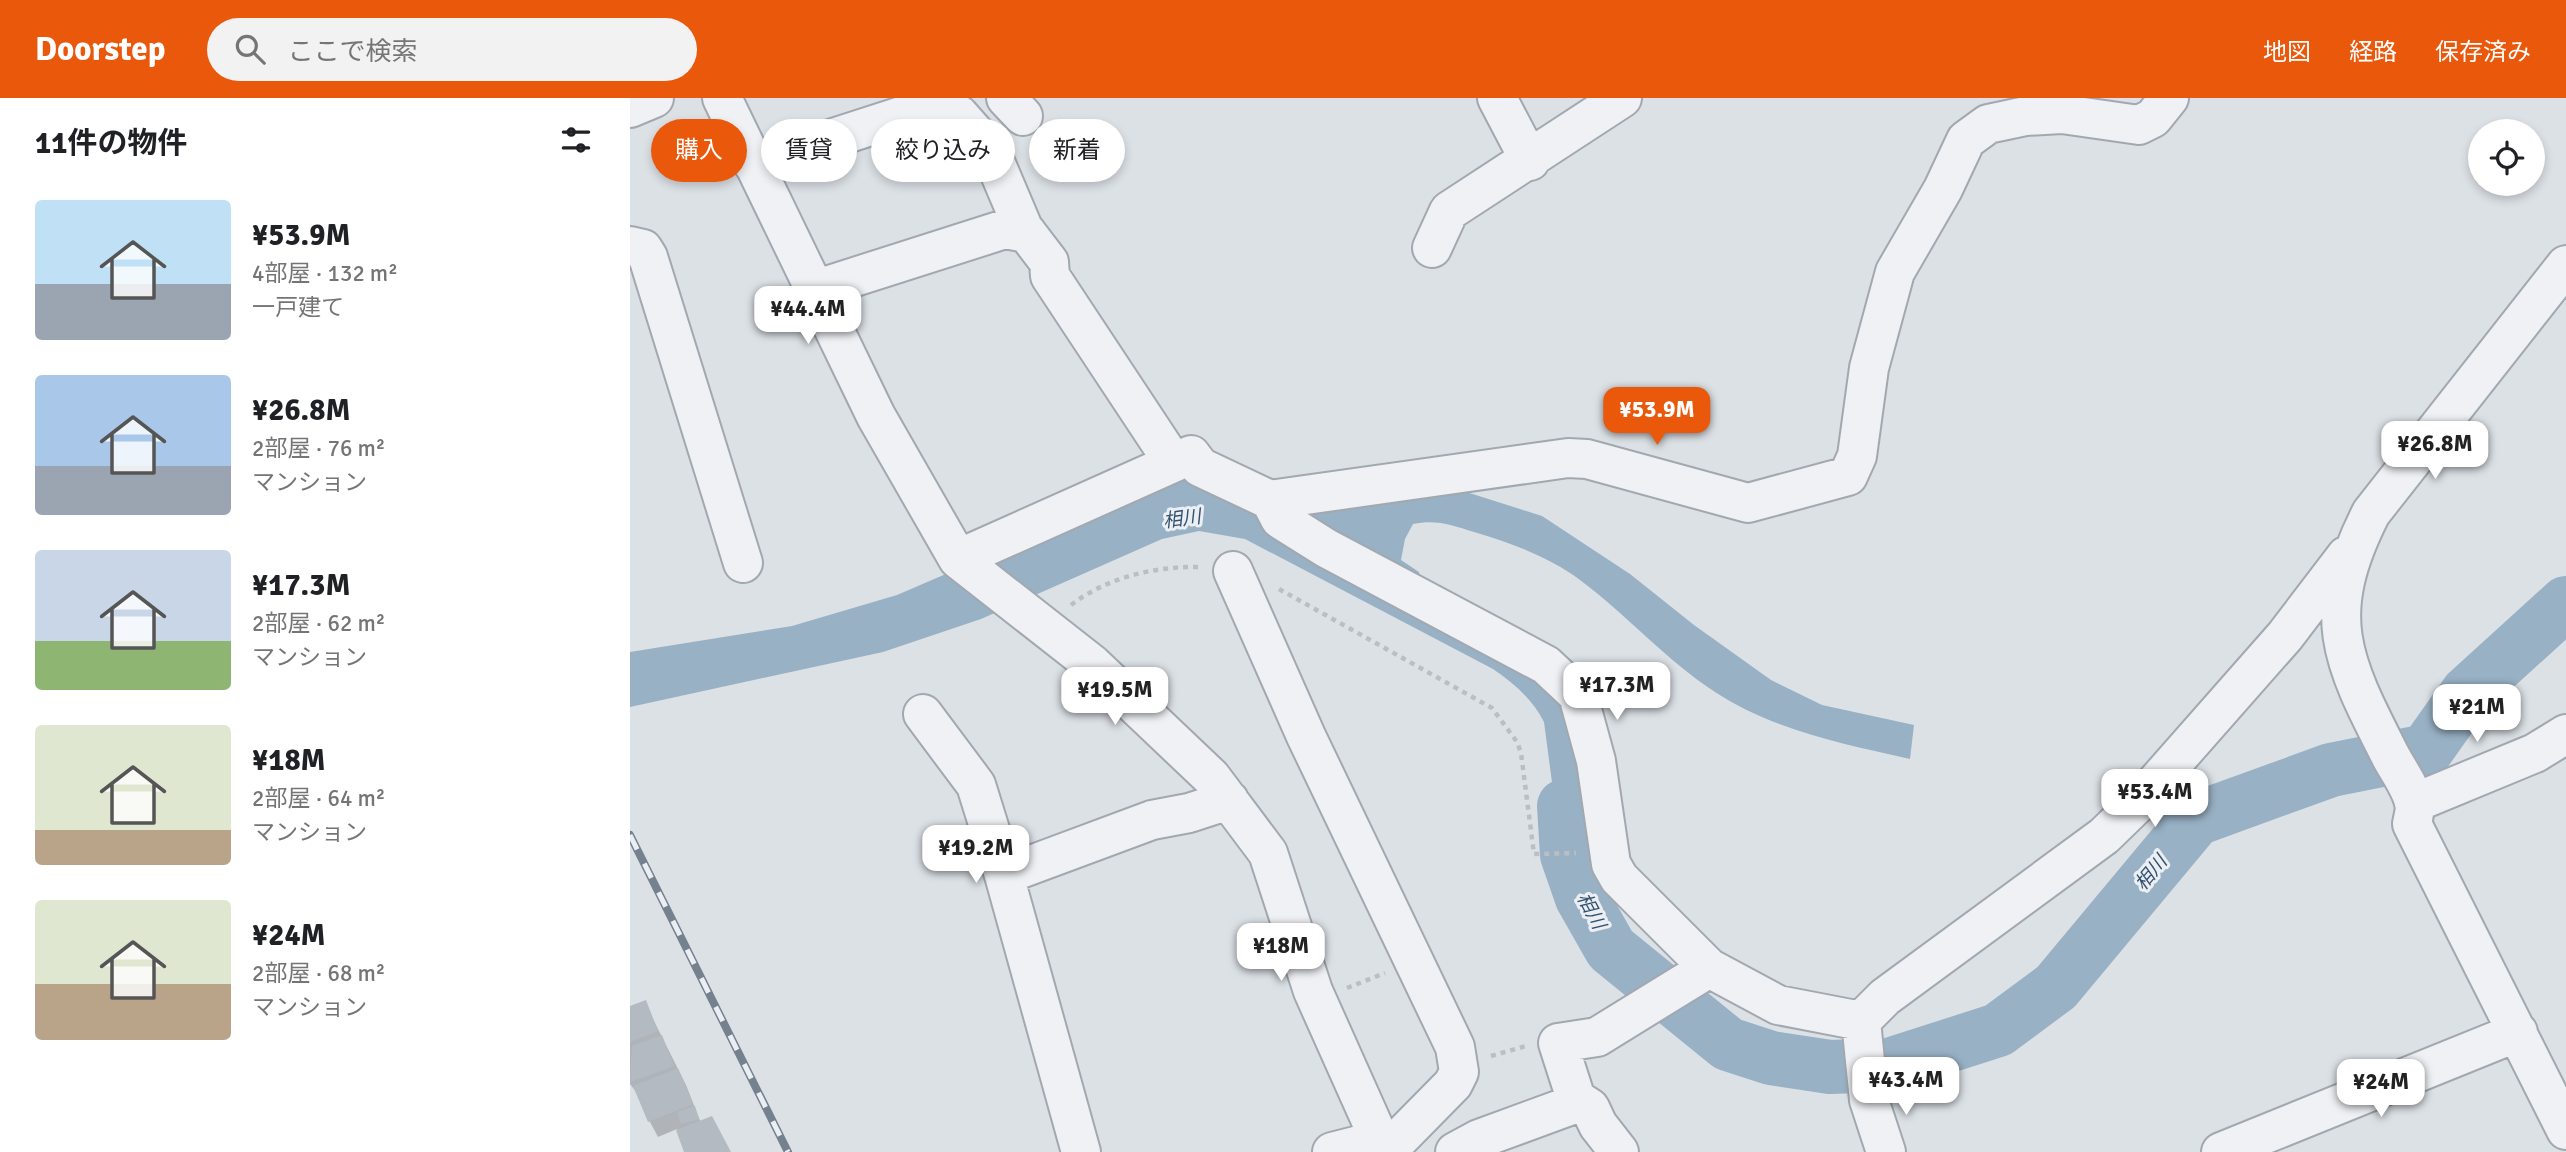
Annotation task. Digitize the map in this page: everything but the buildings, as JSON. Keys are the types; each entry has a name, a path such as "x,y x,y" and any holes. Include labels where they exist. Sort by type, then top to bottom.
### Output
{"street":[{"path":"630,108 654,98"},
{"path":"722,98 876,416 958,559 1092,664 1211,777 1268,853 1317,1000 1383,1148"},
{"path":"1497,98 1530,161"},
{"path":"1432,247 1449,211 1530,161 1622,98"},
{"path":"958,559 1191,455 1200,467 1270,500 1569,458 1587,459 1748,503 1848,476 1857,456 1869,368 1895,272 1943,189 1966,140 1988,124 2026,116 2062,114 2139,125 2153,118 2169,98"},
{"path":"754,164 920,110 940,99 990,150 1010,201 1038,247 1050,276 1173,462"},
{"path":"814,290 1005,229 1038,247"},
{"path":"630,246 643,248 648,257 743,563"},
{"path":"1861,1021 1885,997 2075,860 2137,804 2285,636 2355,545 2371,513 2566,265"},
{"path":"1270,500 1280,519 1326,548 1546,665 1578,695 1596,761 1611,864 1619,878 1709,968 1778,1005 1861,1021"},
{"path":"2355,545 2340,607 2340,636 2358,696 2412,797 2412,824 2566,1130"},
{"path":"1233,570 1306,736 1455,1047 1458,1072 1444,1093 1383,1148 1332,1152"},
{"path":"923,714 976,785 1004,875 1081,1152"},
{"path":"2412,797 2535,752 2566,734"},
{"path":"1004,875 1152,820 1189,813 1229,800"},
{"path":"1619,1152 1598,1125 1590,1108 1580,1102 1558,1043 1597,1037 1709,968"},
{"path":"1861,1021 1869,1100 1886,1152"},
{"path":"2221,1152 2518,1032"},
{"path":"1455,1152 1479,1139 1580,1102"}],"path":[{"path":"1038,624 1104,586 1159,567 1233,570 1258,577 1492,708 1517,742 1521,753 1534,854 1581,853"},
{"path":"1317,1000 1415,961"},
{"path":"1486,1058 1520,1047 1558,1043"}],"water":[{"path":"1186,471 1285,482 1460,490 1542,516 1630,574 1694,625 1771,680 1822,705 1914,725 1910,759 1810,734 1737,705 1697,679 1580,580 1556,564 1516,546 1458,527 1437,522 1413,524 1405,539 1401,560 1419,572 1427,614 1551,690 1570,716 1589,838 1590,877 1637,983 1562,858 1544,722 1528,699 1493,669 1245,539 1199,531 1162,539 981,619 883,652 630,707 630,652 792,626 897,595"}],"waterway":[{"name":"相川","path":"1564,806 1567,855 1582,898 1611,949 1728,1044 1771,1058 1830,1067 1889,1065 1998,1030 2056,987 2196,819 2331,770 2426,751 2467,693 2566,603"}],"railway":[{"path":"630,835 788,1152"}]}
